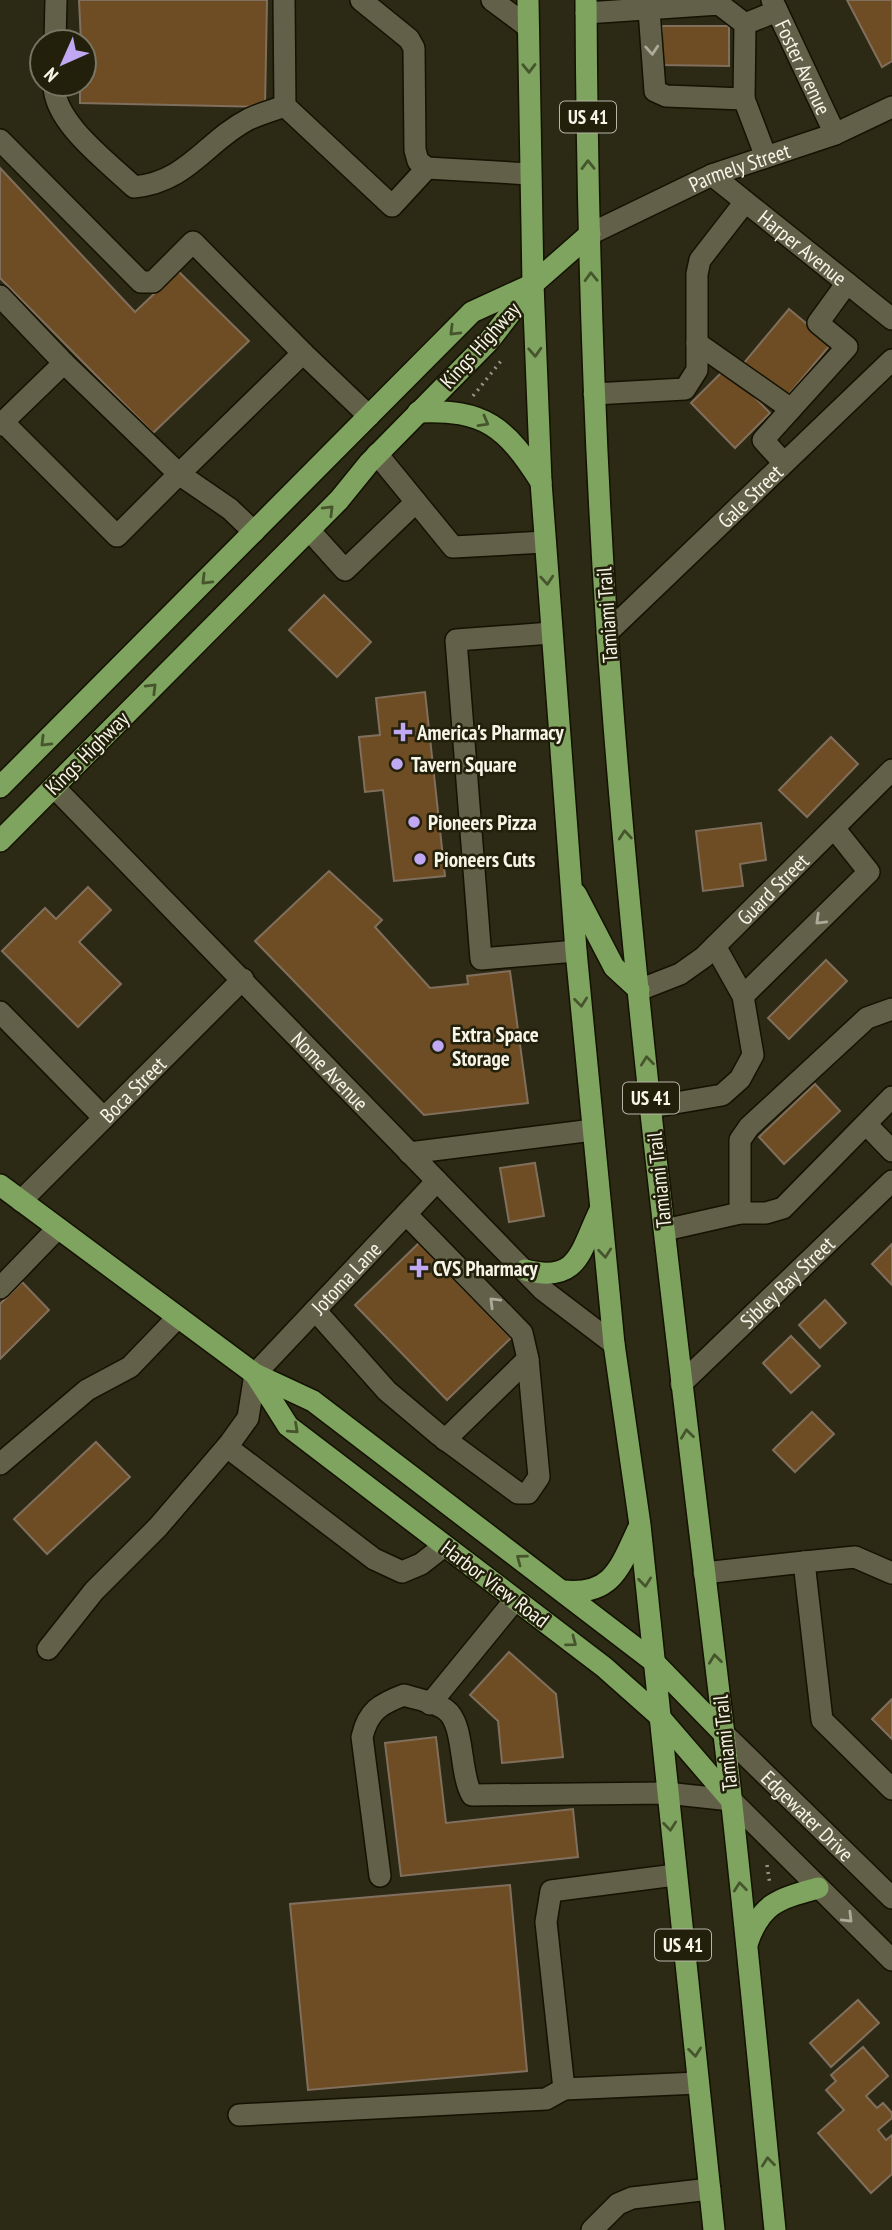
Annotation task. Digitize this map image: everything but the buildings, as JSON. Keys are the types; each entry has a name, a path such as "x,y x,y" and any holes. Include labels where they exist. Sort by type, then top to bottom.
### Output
{"main road":[{"name":"US 41","path":"528,0 530,174 541,482 570,883 614,1344 640,1525 657,1714 714,2230"},
{"name":"Tamiami Trail","path":"586,6 594,394 607,633 639,990 681,1384 724,1734 775,2230"},
{"path":"533,284 590,233"},
{"name":"Kings Highway","path":"0,841 309,530 377,454 489,341 533,284"},
{"name":"Kings Highway","path":"0,787 472,312 533,284"},
{"path":"418,412 469,413 493,426 519,447 541,482"},
{"path":"254,532 281,558"},
{"path":"570,883 603,950 614,967 639,990"},
{"name":"Harbor View Road","path":"0,1185 255,1374 313,1401 653,1661 724,1734"},
{"path":"524,1270 547,1276 565,1272 575,1261 601,1208"},
{"name":"Harbor View Road","path":"255,1374 288,1426 604,1667 657,1714 731,1800"},
{"path":"563,1591 585,1593 605,1583 620,1567 640,1525"},
{"path":"746,1946 754,1923 769,1906 783,1897 818,1888"}],"street":[{"path":"56,28 57,0"},
{"path":"284,0 285,106 392,206 427,168"},
{"path":"361,0 409,39 414,48 415,150 418,161 427,168 530,174"},
{"path":"492,0 528,27"},
{"path":"586,6 649,10 719,4 745,23"},
{"path":"745,23 775,6"},
{"name":"Foster Avenue","path":"775,6 835,134"},
{"path":"649,10 655,91 666,96 744,99"},
{"path":"745,23 744,99 765,157"},
{"path":"56,98 71,127 134,187 152,185 176,175 248,120 285,106"},
{"name":"Parmely Street","path":"590,233 712,175 835,134 892,107"},
{"path":"0,140 141,282 153,282 193,242 369,416"},
{"name":"Harper Avenue","path":"712,175 892,319"},
{"path":"594,394 685,389 697,370 697,274 700,260 744,202"},
{"path":"784,463 763,440 846,347 818,323 846,283"},
{"path":"0,296 64,363 179,474 230,509 254,532"},
{"path":"697,343 791,408"},
{"path":"64,363 2,423 117,536 303,353"},
{"name":"Gale Street","path":"607,633 892,360"},
{"path":"377,454 453,547 545,542"},
{"path":"309,530 345,570 416,502"},
{"path":"551,633 456,640 458,667 481,958 576,951"},
{"name":"Guard Street","path":"639,990 680,974 715,946 890,776"},
{"name":"Nome Avenue","path":"54,787 543,1290 614,1344"},
{"path":"743,996 869,872 834,828"},
{"path":"652,1108 722,1095 740,1079 752,1055 743,996 715,946"},
{"name":"Boca Street","path":"20,1201 243,979"},
{"path":"740,1213 740,1140 749,1127 867,1018 892,1009"},
{"path":"0,1012 104,1118"},
{"path":"665,1230 740,1213 766,1213 783,1208 892,1097"},
{"path":"867,1125 892,1151"},
{"path":"409,1153 593,1130"},
{"name":"Jotoma Lane","path":"255,1374 437,1181"},
{"name":"Sibley Bay Street","path":"681,1384 892,1181"},
{"path":"315,1310 387,1391 446,1440 518,1493 528,1493 534,1488 539,1477 528,1359 522,1333 405,1214"},
{"path":"0,1288 58,1228"},
{"path":"0,1464 87,1390 130,1367 178,1317"},
{"path":"446,1440 528,1359"},
{"path":"48,1649 94,1591 158,1527 227,1447 248,1418 255,1374"},
{"path":"227,1447 374,1559 402,1572 421,1564 444,1546"},
{"path":"704,1573 855,1557 892,1573"},
{"path":"804,1562 822,1720 892,1789"},
{"path":"430,1704 515,1600"},
{"path":"380,1876 362,1737 366,1721 378,1704 404,1695 446,1710 456,1723 466,1784 472,1795 666,1793 731,1800"},
{"name":"Edgewater Drive","path":"724,1734 892,1898"},
{"name":"Edgewater Drive","path":"731,1800 892,1960"},
{"path":"564,2089 546,1922 551,1891 675,1875"},
{"path":"239,2115 546,2099 564,2089 698,2083"},
{"path":"592,2230 618,2204 632,2198 710,2189"}],"path":[{"path":"468,403 503,357"},
{"path":"766,1856 771,1887"}],"place":[{"name":"America's Pharmacy","path":"403,732"},
{"name":"Tavern Square","path":"397,764"},
{"name":"Pioneers Pizza","path":"414,822"},
{"name":"Pioneers Cuts","path":"420,859"},
{"name":"Extra Space Storage","path":"438,1046"},
{"name":"CVS Pharmacy","path":"419,1268"}]}
